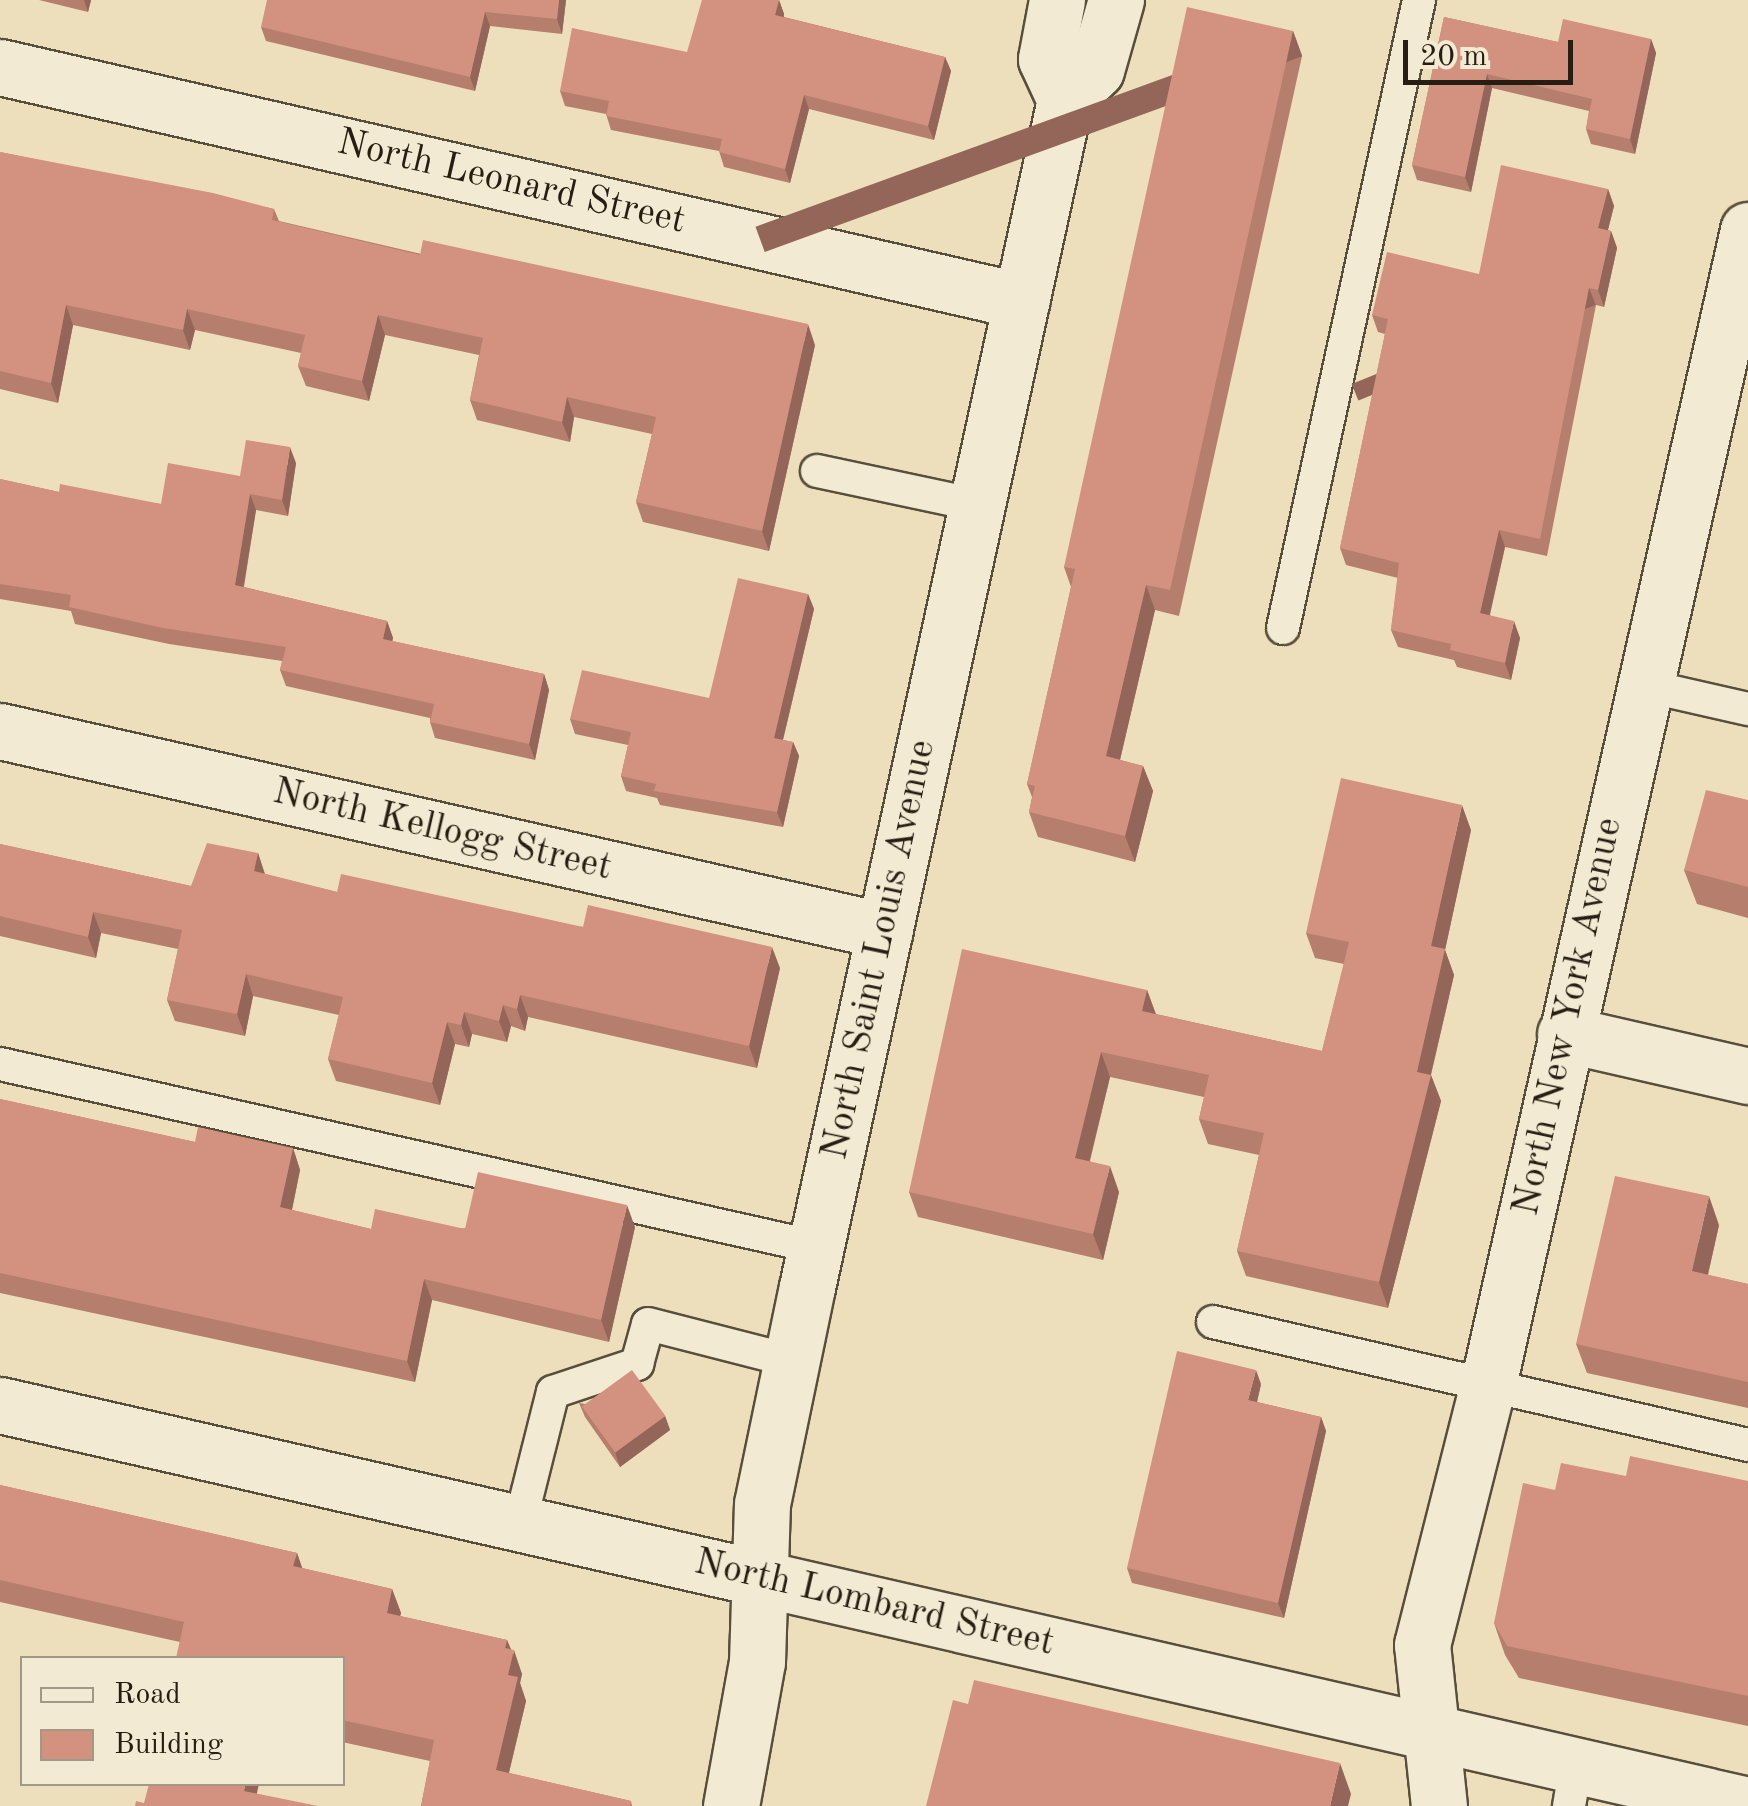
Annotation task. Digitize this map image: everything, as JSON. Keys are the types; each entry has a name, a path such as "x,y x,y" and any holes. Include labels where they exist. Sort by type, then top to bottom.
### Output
{"street":[{"path":"1057,0 1046,58 1065,100"},
{"name":"North Saint Louis Avenue","path":"731,1806 756,1662 762,1504 816,1247 1065,100 1096,70 1116,0"},
{"name":"North Leonard Street","path":"0,67 1022,301"},
{"name":"North New York Avenue","path":"1438,1806 1422,1646 1488,1385 1642,685 1736,338 1748,230"},
{"name":"North Kellogg Street","path":"0,731 885,931"},
{"path":"1564,1034 1748,1076"},
{"name":"North Lombard Street","path":"0,1405 1433,1732 1572,1786 1748,1805"}],"lane":[{"path":"1284,628 1419,0"},
{"path":"817,471 977,505"},
{"path":"1642,685 1748,709"},
{"path":"0,1064 816,1247"},
{"path":"1213,1322 1748,1444"},
{"path":"520,1523 553,1392 637,1364 648,1324 792,1361"}],"building":[{"path":"267,0 559,0 557,19 485,12 470,77 261,27"},
{"path":"702,0 779,0 775,15 945,57 928,126 804,95 785,169 719,152 722,139 606,116 609,101 560,91 572,28 687,52"},
{"path":"1187,7 1293,31 1170,590 1146,585 1106,756 1143,766 1125,836 1029,812 1035,786 1027,784 1075,569 1064,567"},
{"path":"1444,17 1558,42 1563,19 1651,39 1630,139 1586,129 1592,99 1487,74 1465,177 1412,165"},
{"path":"0,152 213,193 274,209 272,220 420,255 423,240 808,324 762,531 636,502 656,417 567,397 562,422 470,400 483,338 378,315 362,381 298,366 305,335 187,309 183,330 66,305 51,383 0,371"},
{"path":"1501,165 1608,189 1598,228 1611,231 1598,290 1589,288 1540,539 1499,530 1480,613 1514,621 1505,663 1450,650 1451,644 1391,630 1399,563 1340,548 1388,319 1372,315 1387,252 1479,274"},
{"path":"246,440 290,447 282,500 250,494 235,585 387,621 383,639 544,674 529,744 430,722 434,704 280,670 286,647 163,628 69,607 71,595 0,584 0,479 59,492 60,484 161,504 168,463 240,476"},
{"path":"738,578 808,594 774,738 793,742 777,812 654,791 656,784 621,776 631,732 570,719 582,670 709,698"},
{"path":"1341,778 1462,805 1431,946 1445,949 1417,1072 1431,1075 1379,1282 1237,1251 1264,1133 1199,1119 1209,1075 1101,1052 1075,1158 1110,1166 1093,1234 909,1192 962,949 1147,990 1142,1011 1322,1051 1349,942 1306,933"},
{"path":"1706,790 1748,800 1748,887 1684,870"},
{"path":"207,843 258,853 254,871 337,892 341,874 583,927 588,905 772,947 749,1046 520,995 517,1009 503,1005 499,1021 464,1012 461,1025 447,1022 432,1083 328,1059 343,997 246,974 237,1014 167,1000 182,930 93,912 88,937 0,916 0,844 191,886"},
{"path":"0,1099 195,1142 198,1127 293,1148 280,1207 371,1229 375,1209 465,1229 478,1172 627,1205 601,1320 424,1279 407,1361 0,1273"},
{"path":"1615,1176 1709,1196 1692,1271 1748,1284 1748,1382 1576,1344"},
{"path":"1177,1351 1256,1370 1248,1400 1321,1417 1278,1603 1127,1568"},
{"path":"632,1370 666,1416 615,1453 582,1406"},
{"path":"1630,1456 1748,1481 1748,1696 1507,1646 1494,1623 1523,1483 1555,1490 1561,1463 1626,1476"},
{"path":"0,1485 297,1553 293,1566 392,1589 387,1613 507,1640 505,1648 514,1650 508,1675 518,1677 496,1770 631,1801 630,1806 421,1806 434,1740 345,1721 345,1656 176,1656 184,1622 0,1580"},
{"path":"974,1680 1340,1763 1330,1806 926,1806 953,1700 968,1704"},
{"path":"148,1786 245,1786 244,1791 318,1806 135,1806 136,1801 144,1803"}]}
